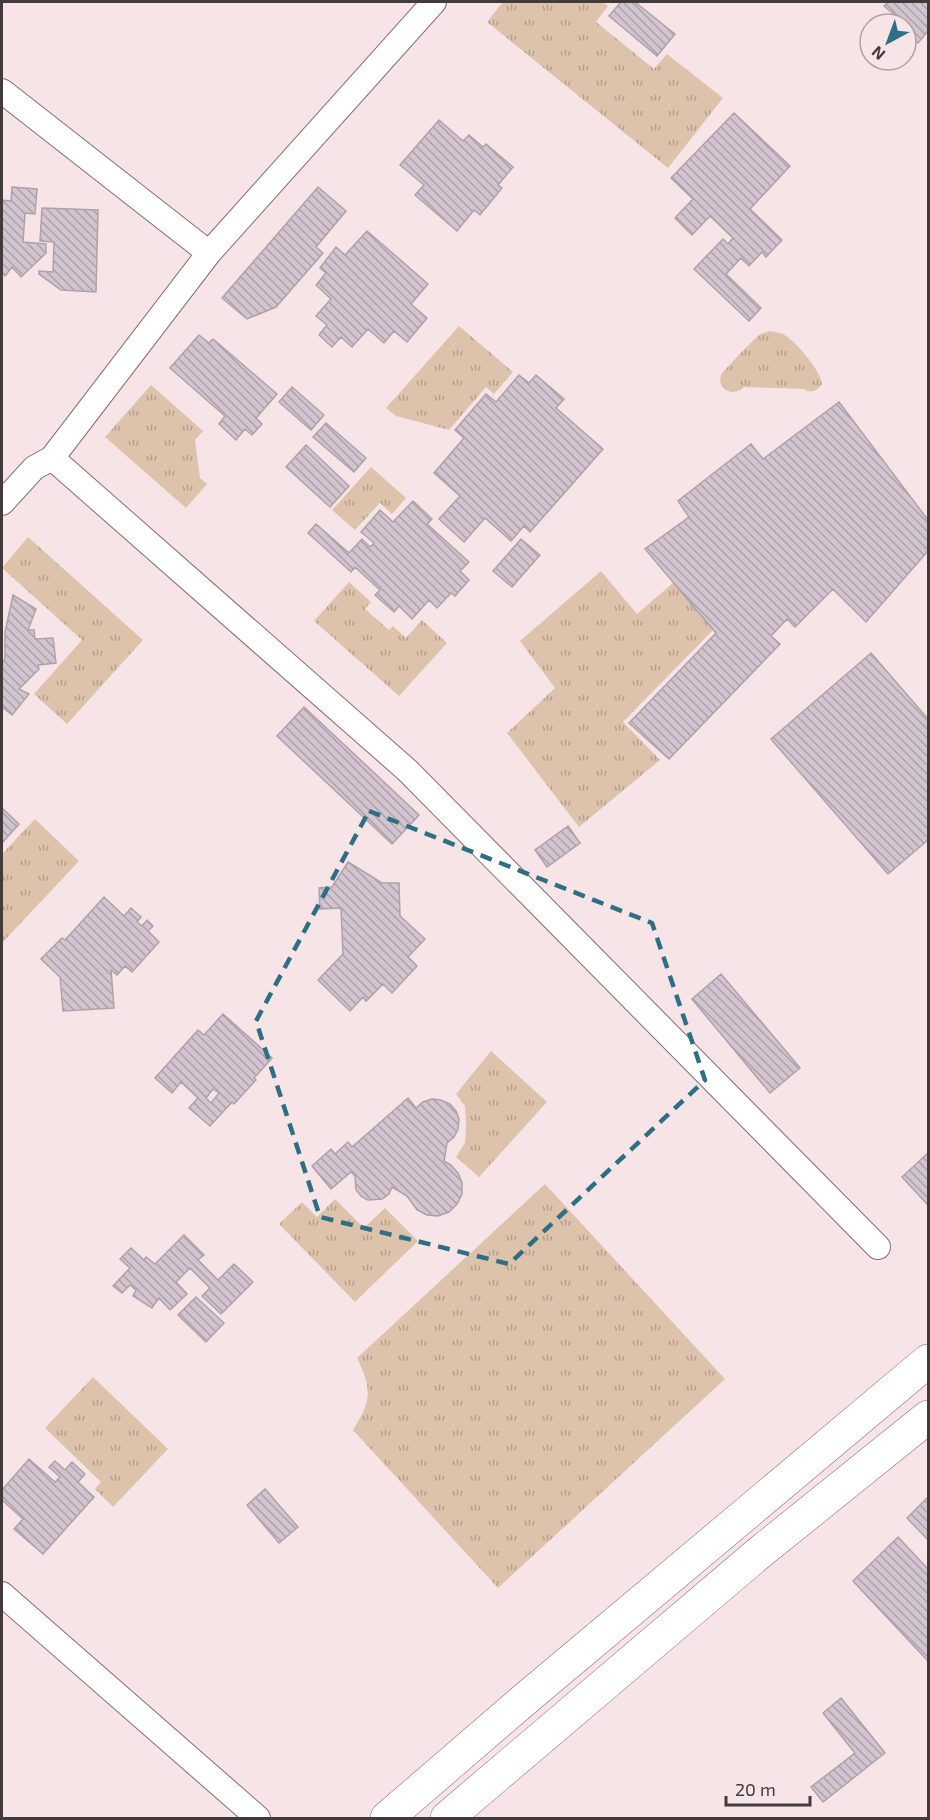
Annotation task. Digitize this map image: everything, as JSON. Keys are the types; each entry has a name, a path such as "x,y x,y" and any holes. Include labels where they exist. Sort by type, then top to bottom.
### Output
{"street":[{"path":"2,503 34,468 52,458 209,253 434,2"},
{"path":"2,91 209,253"},
{"path":"52,458 408,771 878,1247"},
{"path":"387,1818 928,1361"},
{"path":"447,1818 759,1553 928,1417"},
{"path":"2,1594 258,1818"}],"highlighted area":[{"path":"369,811 652,923 705,1080 509,1264 320,1217 256,1021"}],"green space":[{"path":"503,2 603,2 608,6 596,22 654,69 667,54 723,98 668,168 487,22"},
{"path":"459,326 513,372 494,394 486,387 449,430 396,416 386,408"},
{"path":"769,331 788,337 807,356 821,378 822,384 818,388 814,391 807,391 804,389 744,387 731,392 721,385 721,375 739,354 760,334"},
{"path":"151,385 203,431 195,440 200,478 207,484 186,508 105,437"},
{"path":"371,467 406,498 392,514 380,503 355,530 332,510"},
{"path":"28,537 143,640 67,724 34,694 82,640 2,568"},
{"path":"601,571 637,614 674,582 715,628 623,722 660,760 579,827 507,733 555,688 520,641"},
{"path":"349,582 371,602 365,609 389,630 393,626 406,638 422,620 447,643 399,696 314,621"},
{"path":"35,819 79,861 2,943 2,854"},
{"path":"491,1051 547,1102 479,1177 456,1157 465,1143 466,1126 465,1106 456,1094"},
{"path":"545,1184 725,1379 498,1588 353,1430 364,1410 368,1394 365,1378 357,1358"},
{"path":"335,1199 364,1228 385,1208 418,1241 355,1302 279,1224 302,1202 317,1217"},
{"path":"93,1377 168,1449 113,1507 95,1489 101,1482 45,1428"}],"building":[{"path":"621,2 635,2 675,34 657,56 609,16"},
{"path":"885,2 928,2 928,31 918,43 918,12 891,12 884,6 887,3"},
{"path":"734,113 790,166 750,209 782,240 766,257 762,252 749,266 741,258 726,274 761,308 749,321 694,269 723,239 728,244 733,238 710,216 692,235 675,218 693,199 671,178"},
{"path":"439,120 463,141 469,135 483,147 486,144 513,167 498,185 502,188 480,215 474,210 457,231 415,195 424,185 400,165"},
{"path":"12,187 37,189 35,214 25,213 23,242 46,244 46,253 21,277 12,267 5,276 2,272 2,200 11,201"},
{"path":"318,187 346,211 316,247 323,253 276,307 247,319 222,298"},
{"path":"42,208 98,210 96,292 61,290 39,274 39,271 53,272 54,242 40,241"},
{"path":"367,231 428,284 411,304 427,318 407,342 394,331 384,343 368,329 352,347 341,337 332,347 319,335 327,325 316,316 331,299 316,285 326,273 320,268 336,247 345,255"},
{"path":"199,335 209,343 213,339 277,394 256,418 262,424 252,435 245,429 236,440 219,424 225,416 170,368"},
{"path":"519,375 529,383 536,375 564,399 556,408 603,449 530,532 524,526 511,541 485,518 464,542 439,519 460,496 434,473 464,438 455,430 486,394 496,402"},
{"path":"292,387 324,415 311,430 279,402"},
{"path":"839,402 928,520 928,551 866,622 833,589 795,627 787,619 771,636 780,644 669,759 629,723 716,633 645,549 689,517 678,501 751,444 763,459"},
{"path":"326,423 366,458 354,472 313,437"},
{"path":"306,445 349,486 330,507 286,467"},
{"path":"413,501 432,519 427,524 469,562 460,571 469,580 455,596 451,593 437,608 429,600 412,619 399,606 394,612 375,595 380,590 355,567 351,572 308,533 316,524 349,553 362,539 370,547 374,543 361,532 380,510 393,522"},
{"path":"521,539 540,555 512,587 493,571"},
{"path":"13,595 36,609 28,630 34,630 35,639 53,638 56,663 38,665 39,669 19,689 29,694 12,715 2,707 2,662 5,659 5,632"},
{"path":"871,653 928,719 928,840 888,874 771,739"},
{"path":"304,707 419,815 392,844 277,736"},
{"path":"2,808 19,824 3,842 2,841"},
{"path":"568,826 580,843 547,867 535,850"},
{"path":"348,862 382,883 399,883 400,916 425,939 408,957 417,966 392,993 383,984 366,1001 363,997 350,1011 318,980 343,954 341,908 320,909 319,888 332,887"},
{"path":"104,897 124,916 131,908 141,917 137,922 142,926 147,920 153,926 148,931 159,942 132,972 125,966 117,975 111,970 114,1008 63,1011 60,977 41,959 62,938 65,940"},
{"path":"721,974 800,1068 770,1093 692,999"},
{"path":"223,1014 272,1058 254,1078 256,1080 210,1126 189,1108 198,1098 181,1082 172,1093 155,1078 198,1030 204,1035","holes":["213,1089 219,1093 211,1103 206,1098"]},
{"path":"408,1098 416,1108 432,1099 441,1100 450,1104 459,1119 454,1137 447,1143 444,1161 458,1173 462,1183 462,1194 457,1204 449,1212 438,1216 427,1215 417,1210 407,1196 392,1187 389,1194 382,1199 368,1200 362,1197 356,1190 355,1176 351,1172 331,1189 312,1166 331,1149 335,1154 348,1142 352,1147"},
{"path":"928,1153 928,1205 902,1177"},
{"path":"184,1235 204,1255 198,1260 218,1280 234,1264 253,1282 221,1314 202,1296 210,1288 190,1268 176,1282 187,1294 170,1310 159,1298 152,1308 133,1296 136,1290 130,1285 122,1293 113,1286 130,1268 120,1259 131,1248 144,1260 146,1257 155,1264"},
{"path":"196,1297 224,1323 206,1342 178,1315"},
{"path":"29,1459 55,1482 60,1477 49,1467 55,1461 65,1470 72,1462 85,1474 78,1482 94,1497 43,1554 14,1529 23,1519 2,1500 2,1490"},
{"path":"265,1489 298,1527 279,1543 247,1505"},
{"path":"928,1497 928,1540 907,1518"},
{"path":"898,1537 928,1569 928,1661 853,1581"},
{"path":"841,1698 885,1753 823,1802 811,1787 855,1753 823,1713"}]}
